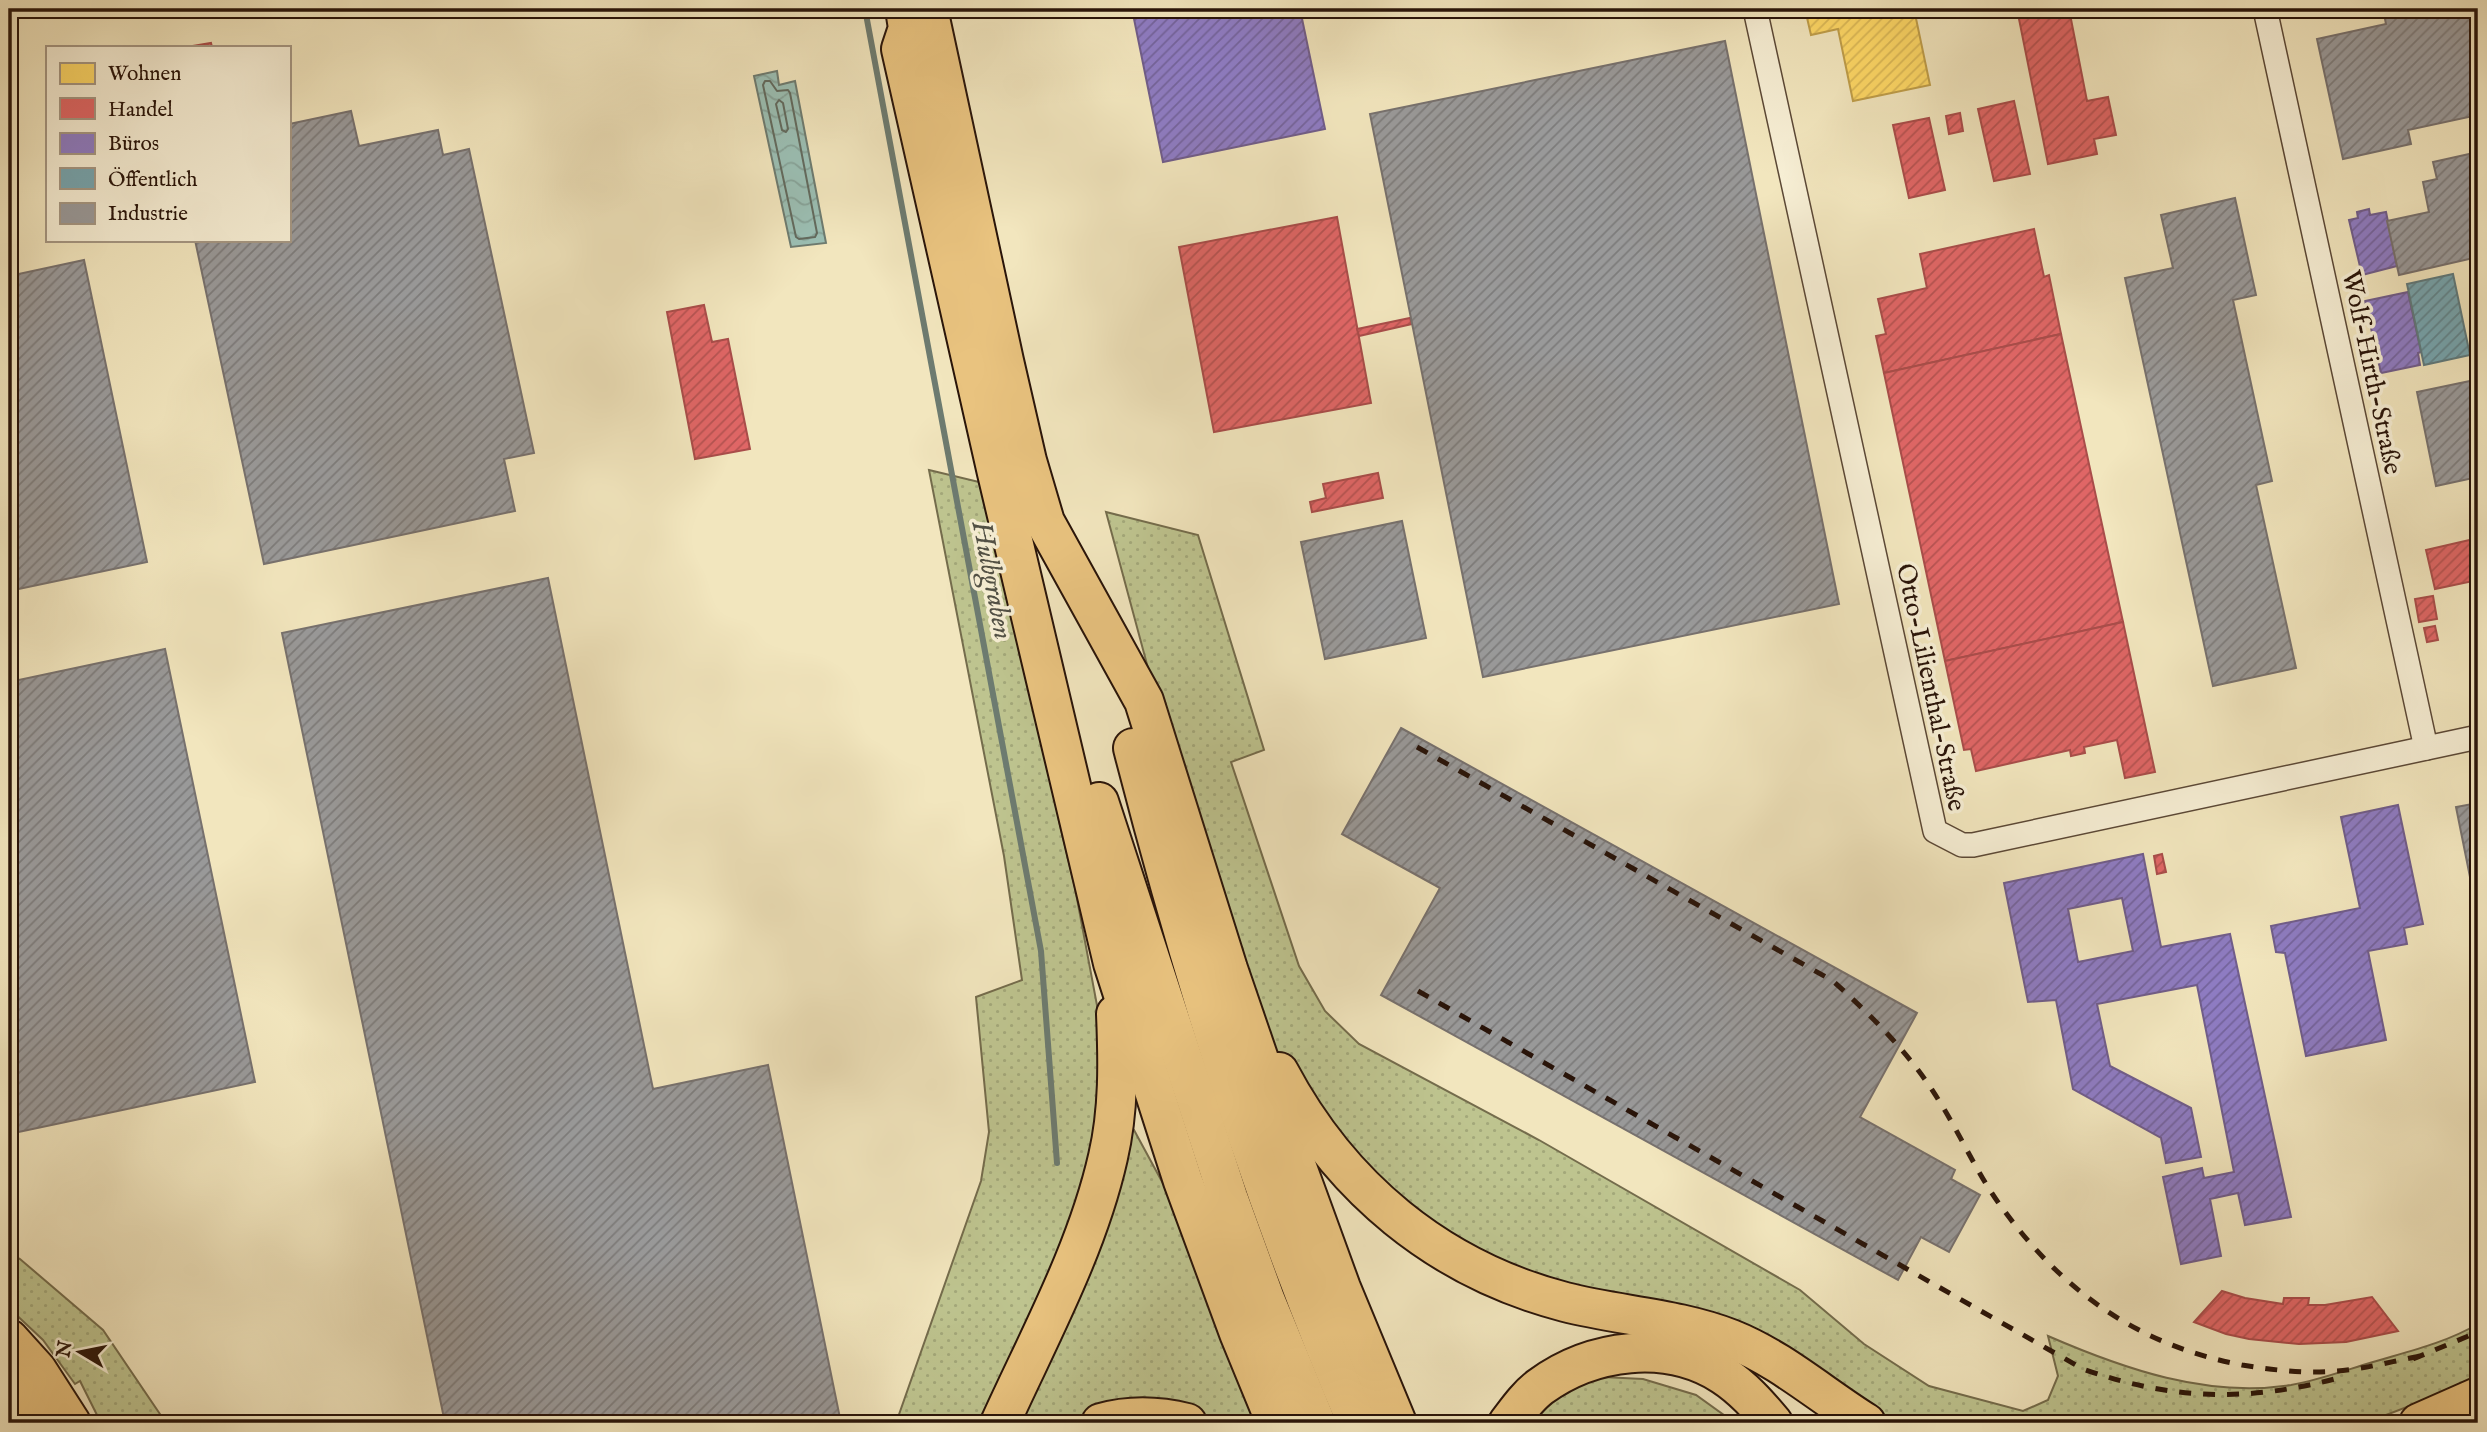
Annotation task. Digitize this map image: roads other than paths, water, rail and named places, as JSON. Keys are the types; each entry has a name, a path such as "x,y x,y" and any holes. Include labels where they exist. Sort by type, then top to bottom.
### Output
{"highway":[{"path":"883,9 888,34 901,49 997,473 1113,963 1187,1193 1276,1423"},
{"path":"901,49 908,28 905,9"},
{"path":"928,9 1027,461 1045,522 1144,701 1240,1004 1323,1244 1397,1423"},
{"path":"997,473 1035,586 1082,757 1104,816 1206,1133 1260,1286 1316,1423"},
{"path":"1097,617 1183,932 1224,1068 1279,1229 1357,1423"},
{"path":"1000,1423 1075,1255 1108,1157 1116,1110 1117,1072 1113,963"},
{"path":"1240,1004 1293,1096 1330,1150 1373,1197 1418,1234 1468,1265 1521,1288 1567,1302 1693,1326 1731,1339 1785,1368 1866,1423"},
{"path":"9,1339 37,1370 71,1423"},
{"path":"1508,1423 1525,1401 1558,1376 1578,1365 1628,1353 1679,1357 1704,1364 1741,1388 1773,1423"},
{"path":"9,1384 33,1423"},
{"path":"2419,1423 2478,1397"},
{"path":"1101,1423 1146,1417 1187,1423"}],"street":[{"name":"Otto-Lilienthal-Straße","path":"1755,9 1935,831 1962,845 1973,845 2478,737"},
{"name":"Wolf-Hirth-Straße","path":"2265,9 2426,748"}],"water":[{"path":"777,71 779,85 795,81 826,243 791,247 754,76"}],"waterway":[{"name":"Hulbgraben","path":"865,9 1041,951 1057,1163"}],"railway":[{"path":"1417,747 1833,981 1878,1024 1918,1070 1941,1104 1992,1193 2024,1236 2076,1288 2105,1310 2169,1344 2204,1356 2254,1367 2325,1372 2358,1369 2421,1356"},
{"path":"1418,991 2083,1369 2148,1387 2212,1394 2275,1391 2342,1377"},
{"path":"2413,1359 2478,1332"}]}
